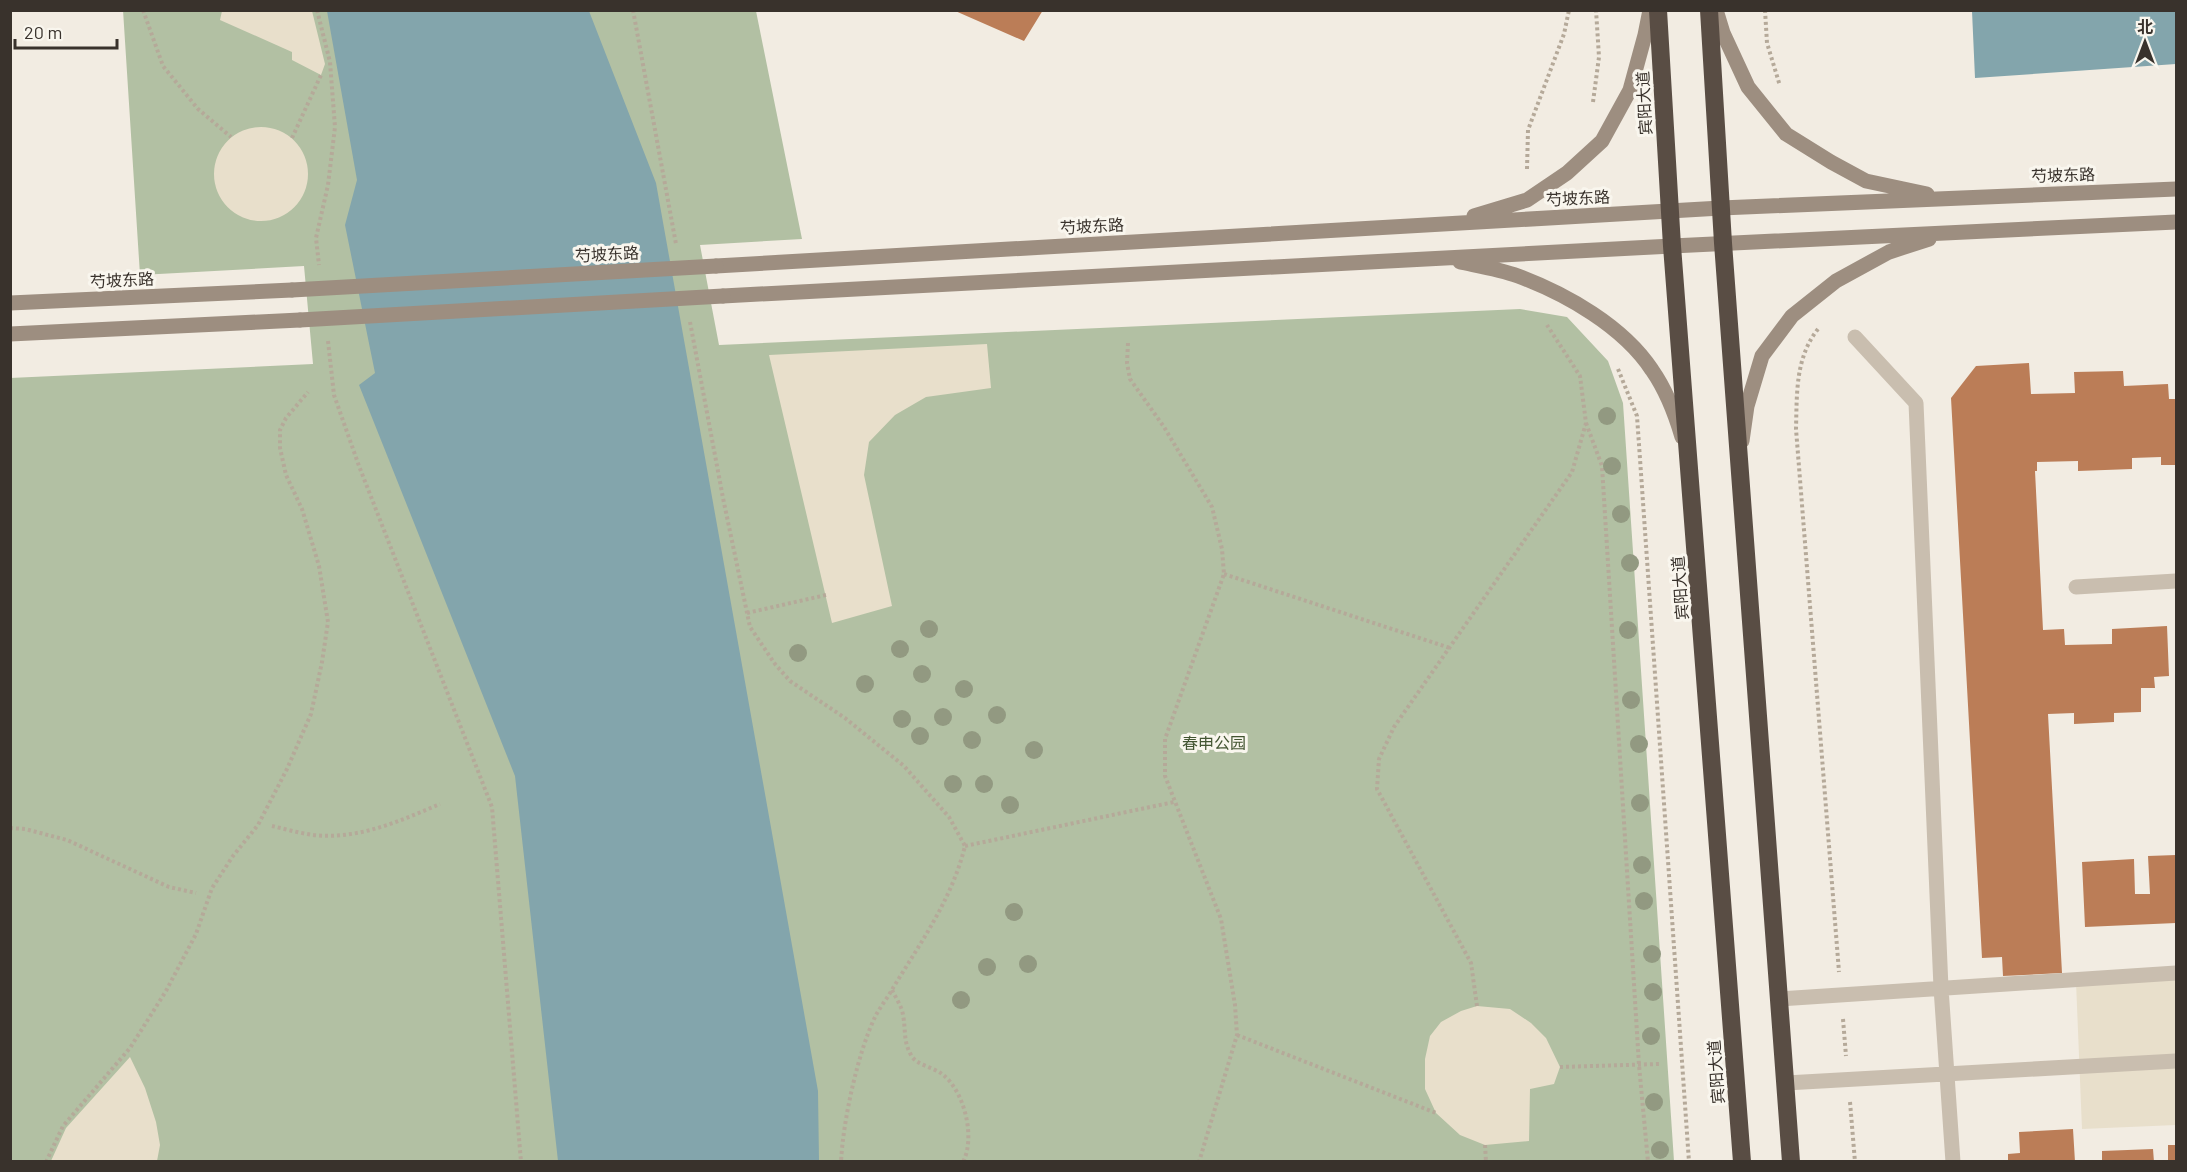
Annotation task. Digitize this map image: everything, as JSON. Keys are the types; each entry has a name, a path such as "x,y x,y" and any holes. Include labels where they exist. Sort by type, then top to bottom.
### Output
{"highway":[{"name":"宾阳大道","path":"1658,10 1672,246 1742,1161"},
{"path":"1709,10 1723,243 1791,1161"}],"street":[{"path":"1445,224 1527,200 1567,173 1602,141 1630,90 1650,10"},
{"path":"1716,10 1723,33 1748,87 1785,134 1866,181 1947,198"},
{"name":"芍坡东路","path":"10,303 292,290 1721,208 2176,189"},
{"path":"10,334 1723,243 2176,222"},
{"path":"1740,456 1748,406 1762,356 1792,316 1836,281 1889,252 1950,233"},
{"path":"1445,258 1517,276 1580,305 1620,334 1652,369 1674,410 1690,466"}],"lane":[{"path":"1855,337 1916,403 1941,988 1953,1161"},
{"path":"2076,587 2176,581"},
{"path":"1779,999 2176,973"},
{"path":"1785,1083 2176,1061"}],"path":[{"path":"143,10 163,66 198,109 231,137"},
{"path":"317,10 330,63 334,127 328,185 316,238 320,272"},
{"path":"633,10 678,254"},
{"path":"1527,172 1528,130 1564,34 1569,10"},
{"path":"1592,107 1599,57 1596,10"},
{"path":"292,138 321,75"},
{"path":"688,312 750,627 775,664 790,681 845,718 904,766 949,817 965,846 959,870 939,913 876,1016 865,1045 851,1096 841,1161"},
{"path":"1547,325 1580,376 1586,423 1602,466 1639,1065 1648,1161"},
{"path":"1819,329 1812,338 1798,375 1796,429 1839,976"},
{"path":"327,339 334,396 363,477 492,807 521,1161"},
{"path":"1128,343 1127,363 1130,379 1164,427 1212,507 1222,549 1224,574 1165,739 1165,776 1221,920 1235,1005 1237,1035 1199,1161"},
{"path":"1618,367 1637,416 1689,1161"},
{"path":"46,1161 63,1126 130,1048 166,991 196,934 212,888 233,856 258,825 287,770 311,714 328,622 319,566 302,510 286,475 280,448 280,430 308,392"},
{"path":"1477,1006 1471,963 1377,789 1379,759 1394,727 1572,472 1586,423"},
{"path":"1224,574 1450,648"},
{"path":"747,613 826,595"},
{"path":"965,846 1174,801"},
{"path":"272,826 315,835 358,834 440,804"},
{"path":"10,828 25,829 67,840 169,887 196,893"},
{"path":"892,990 903,1013 904,1039 912,1058 942,1074 958,1090 968,1120 967,1155 963,1161"},
{"path":"1842,1011 1846,1058"},
{"path":"1237,1035 1436,1113"},
{"path":"1560,1067 1659,1064"},
{"path":"1849,1093 1855,1161"},
{"path":"1485,1145 1486,1161"}],"green space":[{"name":"春申公园","path":"123,10 756,11 802,239 700,245 719,345 1520,309 1567,317 1608,361 1623,403 1674,1161 11,1161 10,378 313,364 304,266 140,275"}],"shaded area":[{"path":"222,11 312,11 325,64 321,75 292,60 292,52 220,20"},
{"path":"261,127 279,131 294,141 304,156 308,174 304,192 294,207 279,217 261,221 243,217 228,207 218,192 214,174 218,156 228,141 243,131"},
{"path":"987,344 991,388 926,397 895,415 869,442 864,475 892,606 832,623 769,355"},
{"path":"2176,977 2176,1125 2082,1129 2076,982"},
{"path":"1477,1006 1510,1009 1531,1023 1546,1038 1560,1067 1554,1084 1530,1089 1529,1141 1485,1145 1460,1135 1436,1113 1425,1089 1425,1059 1430,1036 1441,1022 1461,1011"},
{"path":"130,1057 145,1088 156,1122 160,1145 157,1161 51,1161 66,1128"}],"water":[{"path":"327,11 589,11 656,183 818,1091 819,1161 558,1161 515,776 359,385 375,373 345,225 357,180"},
{"path":"1972,11 2176,11 2176,64 1975,78"}],"building":[{"path":"953,10 1043,10 1024,41"},
{"path":"2029,363 2031,394 2075,393 2074,372 2123,371 2124,386 2168,384 2169,399 2176,399 2176,465 2161,465 2161,457 2132,458 2132,469 2078,471 2078,461 2037,462 2037,471 2035,471 2043,630 2064,629 2065,645 2112,644 2112,629 2167,626 2169,676 2154,677 2155,688 2141,688 2141,712 2114,713 2114,722 2074,724 2074,713 2048,714 2062,973 2003,976 2002,957 1982,958 1951,398 1976,366"},
{"path":"2176,855 2176,923 2085,927 2082,862 2134,859 2135,894 2150,894 2148,856"},
{"path":"2073,1129 2075,1162 2008,1162 2008,1154 2020,1153 2019,1132"},
{"path":"2168,1145 2176,1145 2176,1162 2168,1162"},
{"path":"2153,1149 2154,1162 2102,1162 2102,1151"}]}
